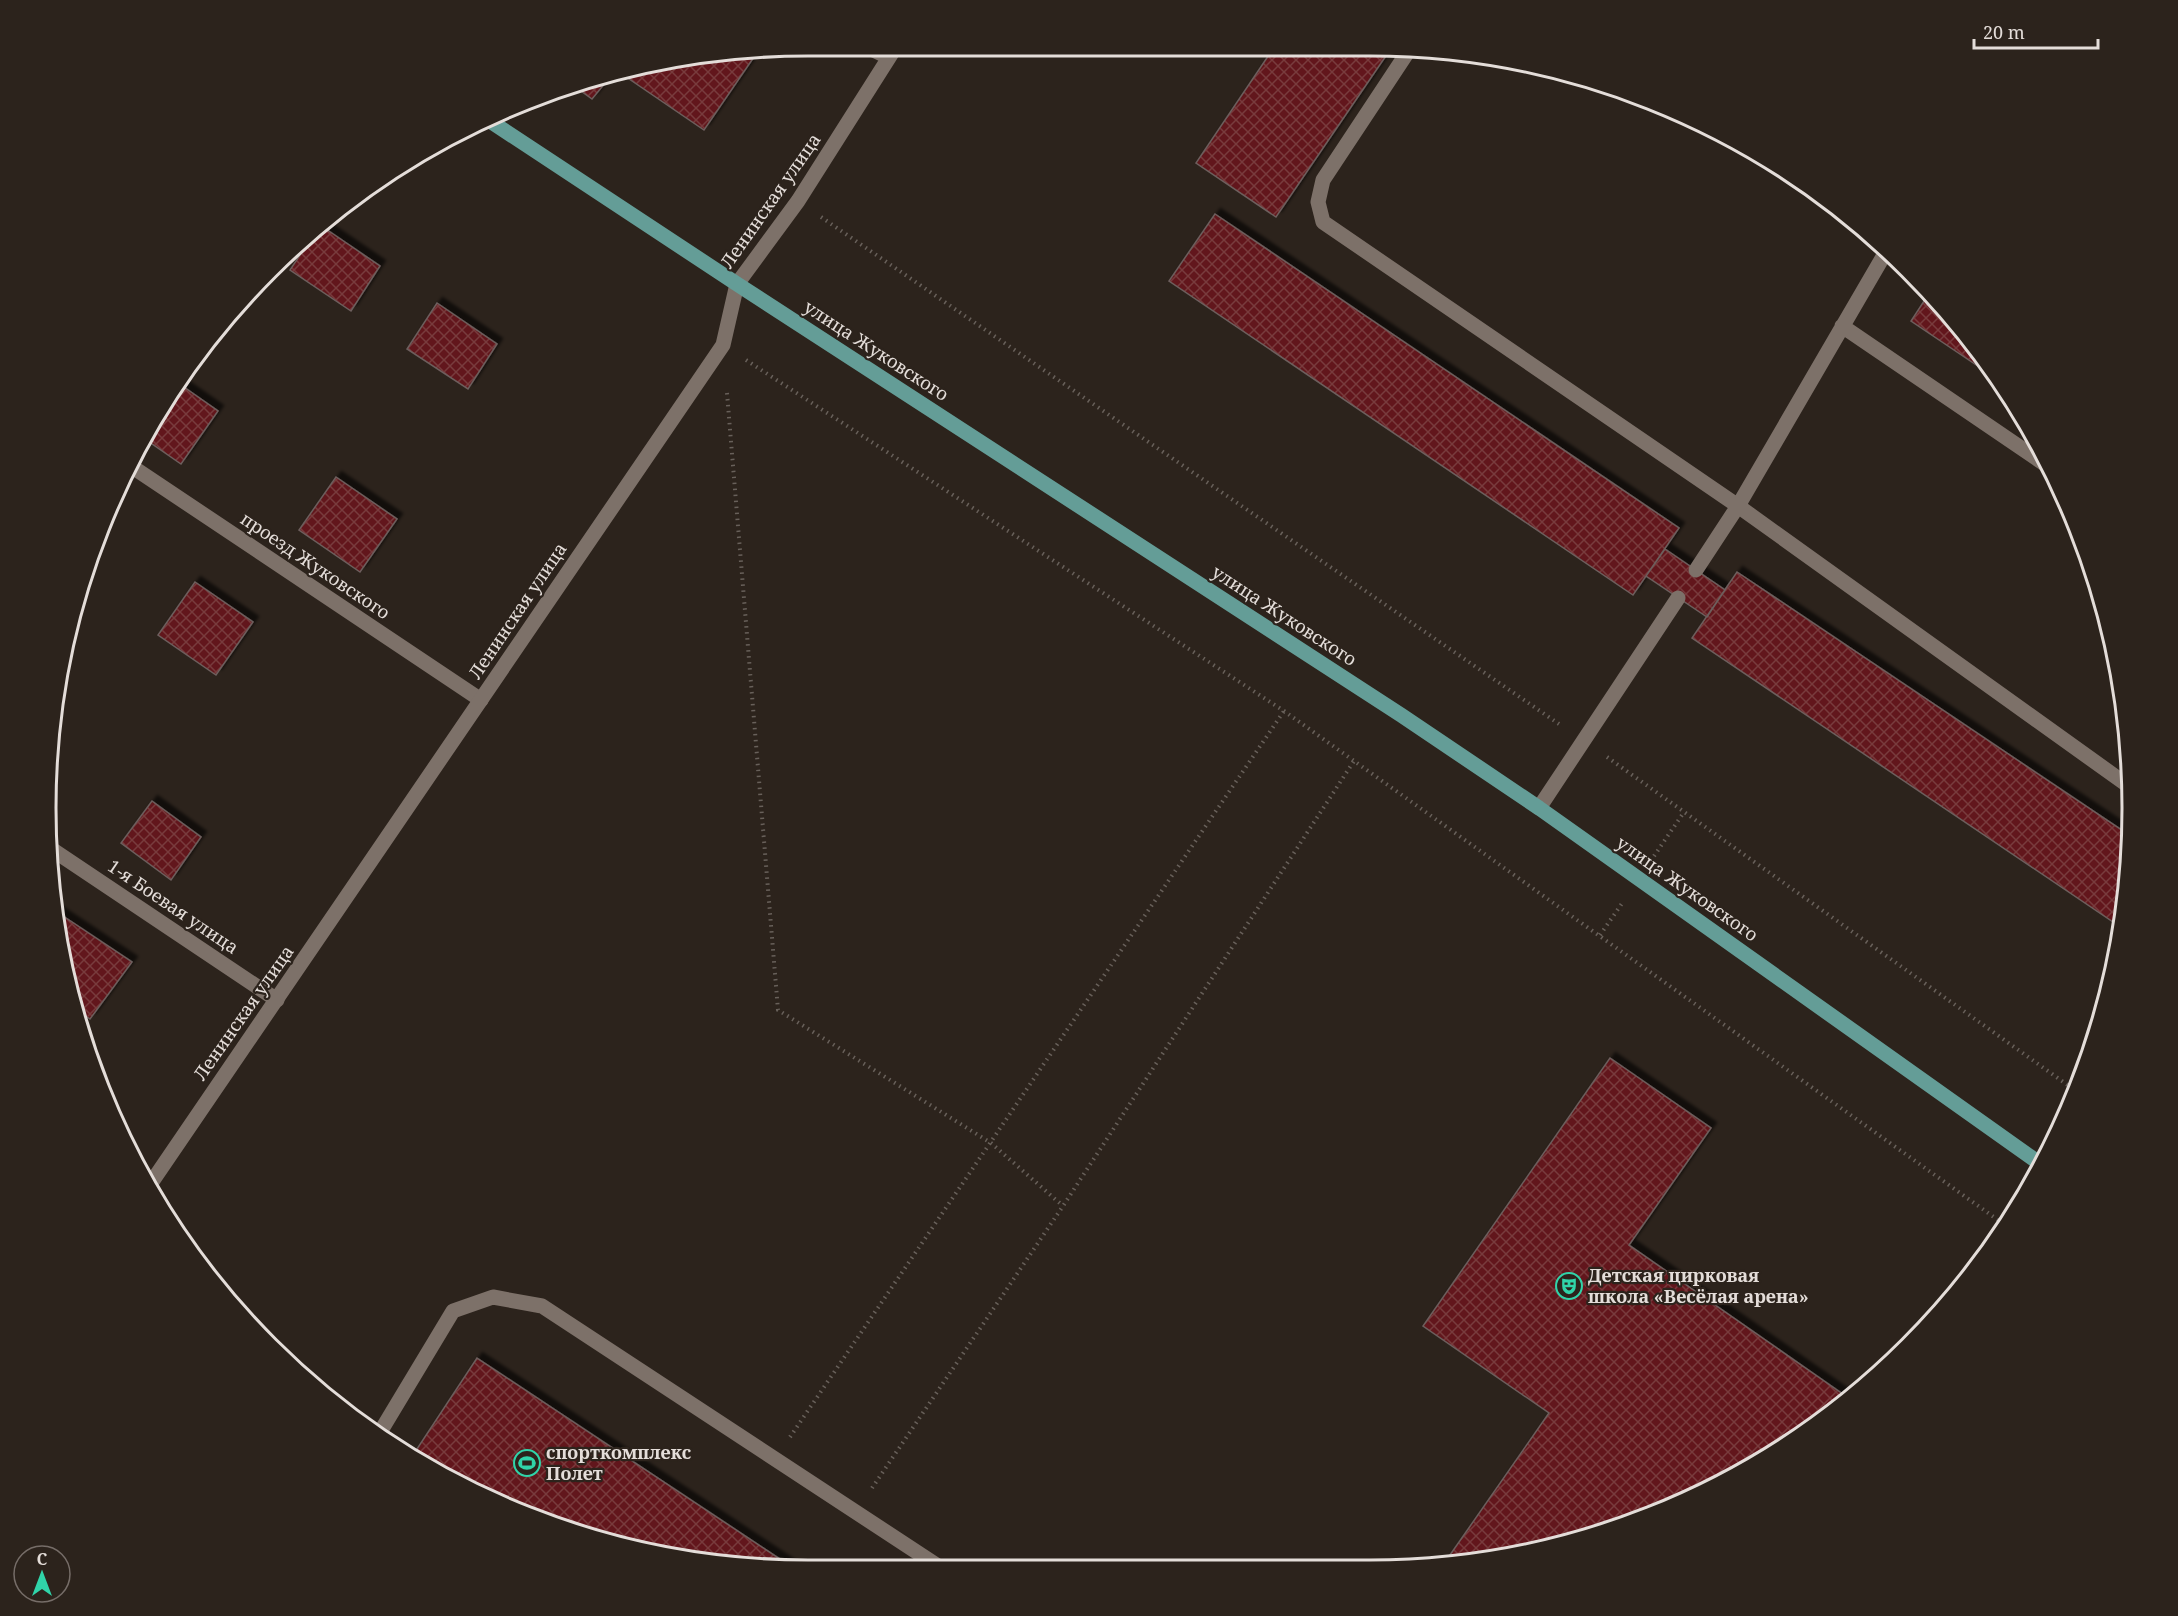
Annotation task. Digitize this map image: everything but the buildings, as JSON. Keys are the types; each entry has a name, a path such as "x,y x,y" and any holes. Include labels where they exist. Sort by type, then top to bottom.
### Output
{"main road":[{"name":"улица Жуковского","path":"495,124 736,284 1401,715 1539,808 2035,1160"}],"street":[{"name":"Ленинская улица","path":"153,1179 723,345 736,284 798,201 890,56"},
{"path":"1405,57 1323,180 1318,202 1323,222 1738,506 2121,781"},
{"path":"1696,570 1738,506 1883,258"},
{"path":"1842,326 2036,458"},
{"name":"проезд Жуковского","path":"136,469 481,699"},
{"path":"1539,808 1678,598"},
{"name":"1-я Боевая улица","path":"57,853 277,1000"},
{"path":"382,1428 453,1311 493,1297 542,1306 929,1560"}],"path":[{"path":"798,201 1583,741 2069,1086"},
{"path":"723,345 1284,711 1999,1220"},
{"path":"727,392 778,1010 991,1143 1063,1206"},
{"path":"776,1458 1284,711"},
{"path":"856,1512 1063,1206 1354,761"}],"place":[{"name":"Детская цирковая школа «Весёлая арена»","path":"1569,1286"},
{"name":"спорткомплекс Полет","path":"527,1463"}]}
